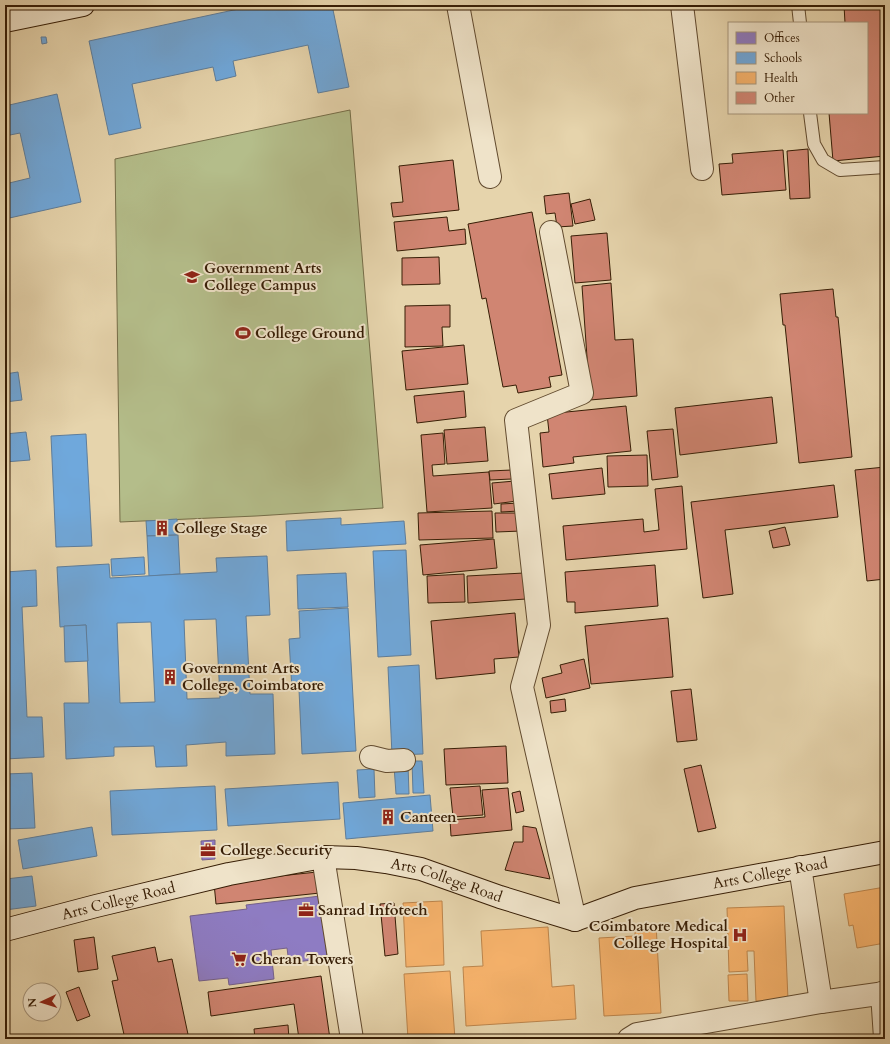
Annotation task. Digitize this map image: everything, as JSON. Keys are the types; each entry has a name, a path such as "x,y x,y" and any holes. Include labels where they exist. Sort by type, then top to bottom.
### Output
{"street":[{"path":"5,21 19,11 83,5"},
{"path":"458,5 490,178"},
{"path":"682,5 702,169"},
{"path":"551,232 582,393 516,420 539,624 522,687 575,920"},
{"path":"371,757 386,761 404,760"},
{"name":"Arts College Road","path":"5,930 96,906 229,874 323,857 356,858 421,868 500,897 575,920 635,898 885,852"},
{"path":"323,857 352,1039"},
{"path":"800,867 821,1002"},
{"path":"629,1039 637,1034 821,1002 883,993 885,1038"}],"lane":[{"path":"798,5 800,22"},
{"path":"810,114 814,144 823,160 840,170 885,167"}],"green space":[{"name":"College Ground","path":"350,110 383,508 256,516 120,522 115,159"}],"building: Offices":[{"name":"College Security","path":"215,840 215,859 202,860 201,841"},
{"path":"320,896 327,958 289,963 287,948 271,950 274,979 229,985 228,978 199,981 190,916 247,909 246,905"}],"building: Schools":[{"path":"257,5 332,5 349,87 318,93 308,45 233,61 236,76 216,81 213,67 132,84 141,128 109,135 89,41"},
{"path":"41,37 46,37 47,43 42,44"},
{"path":"57,94 81,202 5,219 5,184 30,178 20,133 5,136 5,106"},
{"path":"18,372 22,400 5,402 5,374"},
{"path":"26,432 30,460 5,462 5,434"},
{"path":"86,434 92,546 56,547 51,436"},
{"path":"341,518 341,525 404,521 406,544 287,551 286,521"},
{"name":"College Stage","path":"177,519 178,535 147,536 146,521"},
{"path":"178,535 180,574 149,576 147,536"},
{"path":"406,550 411,655 378,657 373,551"},
{"name":"Government Arts College, Coimbatore","path":"267,556 270,615 246,616 250,694 273,694 275,754 226,756 226,742 186,745 187,766 156,767 154,746 114,747 114,756 66,759 64,703 89,703 86,625 60,627 57,567 109,564 110,578 217,572 216,558","holes":["216,619 220,698 187,699 184,620","151,622 155,702 120,703 117,623"]},
{"path":"144,557 145,574 112,576 111,559"},
{"path":"36,570 37,606 22,607 27,717 42,717 44,757 5,759 5,572"},
{"path":"346,573 348,607 298,609 297,575"},
{"path":"348,608 356,751 302,754 299,690 292,691 289,639 300,638 299,611"},
{"path":"86,625 88,661 65,662 64,626"},
{"path":"419,665 423,754 392,755 388,667"},
{"path":"412,761 422,761 424,793 413,793"},
{"path":"408,765 409,794 396,794 394,766"},
{"path":"374,769 375,797 359,798 357,770"},
{"path":"32,773 35,828 5,829 5,774"},
{"path":"338,782 340,819 228,826 225,789"},
{"path":"215,786 217,830 112,835 110,791"},
{"name":"Canteen","path":"430,795 433,831 346,839 343,803"},
{"path":"92,827 97,856 23,869 18,840"},
{"path":"32,876 36,906 5,910 5,891 8,891 6,879"}],"building: Health":[{"path":"885,887 885,943 857,948 853,925 849,926 844,894"},
{"path":"442,901 444,965 406,967 403,903"},
{"path":"784,906 788,1000 756,1001 754,951 747,951 748,971 729,972 727,908"},
{"path":"656,924 661,1013 604,1016 599,938 635,936 635,925"},
{"path":"548,927 552,987 574,985 576,1019 466,1026 463,967 483,966 481,931"},
{"path":"450,971 455,1039 408,1039 404,974"},
{"path":"747,974 748,1001 729,1001 728,975"}],"building: Other":[{"path":"844,5 885,5 885,156 833,161 829,114 868,114 868,22 845,22"},
{"path":"808,149 810,198 790,199 787,151"},
{"path":"783,150 786,190 722,195 719,164 733,163 732,154"},
{"path":"453,160 459,210 393,217 391,203 403,202 399,166"},
{"path":"569,193 573,226 557,227 555,213 546,214 544,196"},
{"path":"590,199 595,220 575,224 571,204"},
{"path":"532,212 562,375 549,377 551,387 518,393 516,385 503,387 486,298 482,299 468,224"},
{"path":"447,217 449,231 465,229 466,244 397,251 394,222"},
{"path":"607,233 611,280 575,283 571,236"},
{"path":"439,257 440,284 402,285 402,258"},
{"path":"611,283 615,340 633,339 637,396 590,400 582,286"},
{"path":"833,289 836,317 838,317 852,457 799,463 785,325 783,325 780,294"},
{"path":"450,305 450,327 442,327 443,346 405,347 405,306"},
{"path":"464,345 468,384 406,390 402,351"},
{"path":"464,391 466,417 417,423 414,396"},
{"path":"772,397 777,443 680,455 675,408"},
{"path":"626,406 631,451 573,457 574,463 543,467 540,433 549,432 547,414"},
{"path":"485,427 488,461 447,464 444,430"},
{"path":"673,429 678,477 652,480 647,431"},
{"path":"443,433 445,464 432,465 433,476 489,472 492,508 427,512 421,435"},
{"path":"647,455 648,486 608,487 607,456"},
{"path":"885,467 885,579 867,581 855,470"},
{"path":"602,468 605,494 552,499 549,474"},
{"path":"512,470 512,479 490,480 489,471"},
{"path":"515,481 517,501 494,504 492,483"},
{"path":"834,485 838,517 725,530 733,594 703,598 691,502"},
{"path":"682,486 687,549 566,560 563,526 643,519 644,532 659,530 655,489"},
{"path":"519,503 519,511 501,512 501,504"},
{"path":"492,511 493,538 419,540 418,513"},
{"path":"495,513 521,513 522,531 496,532"},
{"path":"785,527 790,545 773,548 769,531"},
{"path":"494,539 497,568 423,575 420,545"},
{"path":"655,565 658,606 575,613 575,602 567,602 565,572"},
{"path":"524,573 526,599 468,603 467,576"},
{"path":"464,574 465,602 428,603 427,576"},
{"path":"515,613 519,657 494,659 495,673 436,679 431,621"},
{"path":"668,618 673,677 591,684 585,626"},
{"path":"584,659 590,688 546,698 542,678 562,673 560,665"},
{"path":"691,689 697,740 677,742 671,691"},
{"path":"565,699 566,711 551,713 550,701"},
{"path":"506,746 508,783 446,785 444,749"},
{"path":"701,765 716,828 698,832 684,769"},
{"path":"480,786 483,815 453,817 450,788"},
{"path":"508,788 512,830 451,836 450,820 485,817 482,790"},
{"path":"520,791 524,811 516,813 512,793"},
{"path":"523,826 536,828 550,879 505,870 514,842 523,842"},
{"path":"317,872 320,893 216,904 214,883"},
{"path":"394,903 398,954 385,956 380,904"},
{"path":"94,937 98,969 78,972 74,940"},
{"path":"155,947 158,962 172,959 189,1039 125,1039 112,981 118,980 112,956"},
{"path":"321,976 330,1039 299,1039 294,1004 211,1016 208,992"},
{"path":"79,987 90,1016 77,1021 66,992"},
{"path":"288,1025 289,1039 255,1039 254,1029"}],"place":[{"name":"Government Arts College Campus","path":"192,277"},
{"name":"College Ground","path":"243,333"},
{"name":"College Stage","path":"162,528"},
{"name":"Government Arts College, Coimbatore","path":"170,677"},
{"name":"Canteen","path":"388,817"},
{"name":"College Security","path":"208,850"},
{"name":"Sanrad Infotech","path":"306,910"},
{"name":"Coimbatore Medical College Hospital","path":"740,935"},
{"name":"Cheran Towers","path":"239,959"}]}
